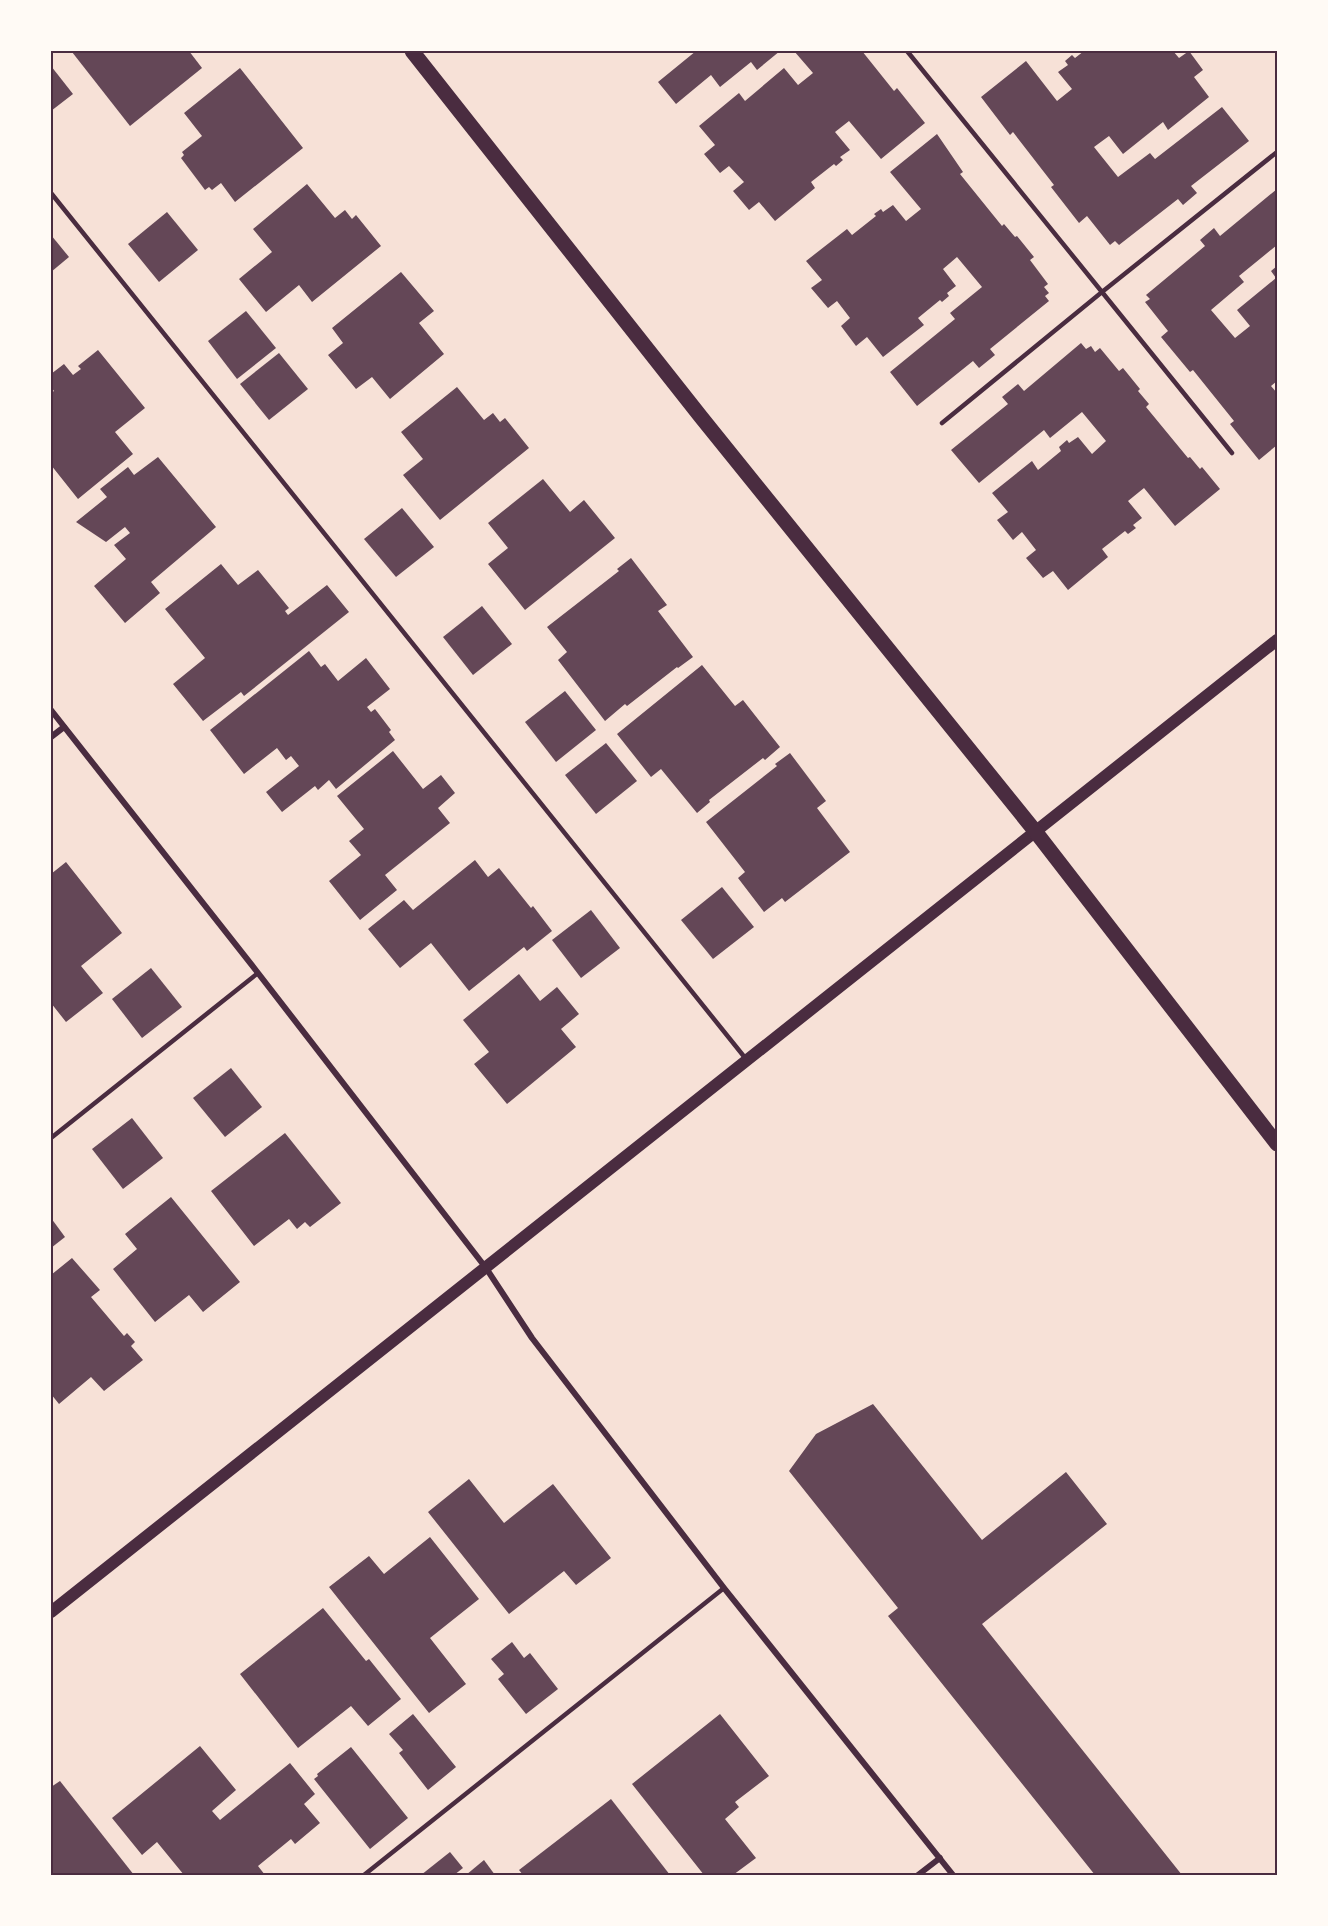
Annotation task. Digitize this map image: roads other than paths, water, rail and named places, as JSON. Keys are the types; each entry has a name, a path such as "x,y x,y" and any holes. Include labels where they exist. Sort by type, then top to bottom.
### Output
{"main road":[{"path":"412,51 700,417 1035,831 1277,1144"},
{"path":"51,1612 1277,640"}],"street":[{"path":"51,710 486,1268 532,1338 724,1588 953,1875"},
{"path":"51,738 64,727"},
{"path":"918,1875 940,1858"}],"lane":[{"path":"907,51 1232,453"},
{"path":"942,423 1277,152"},
{"path":"51,193 747,1060"},
{"path":"51,1138 258,973"},
{"path":"364,1875 724,1588"}]}
